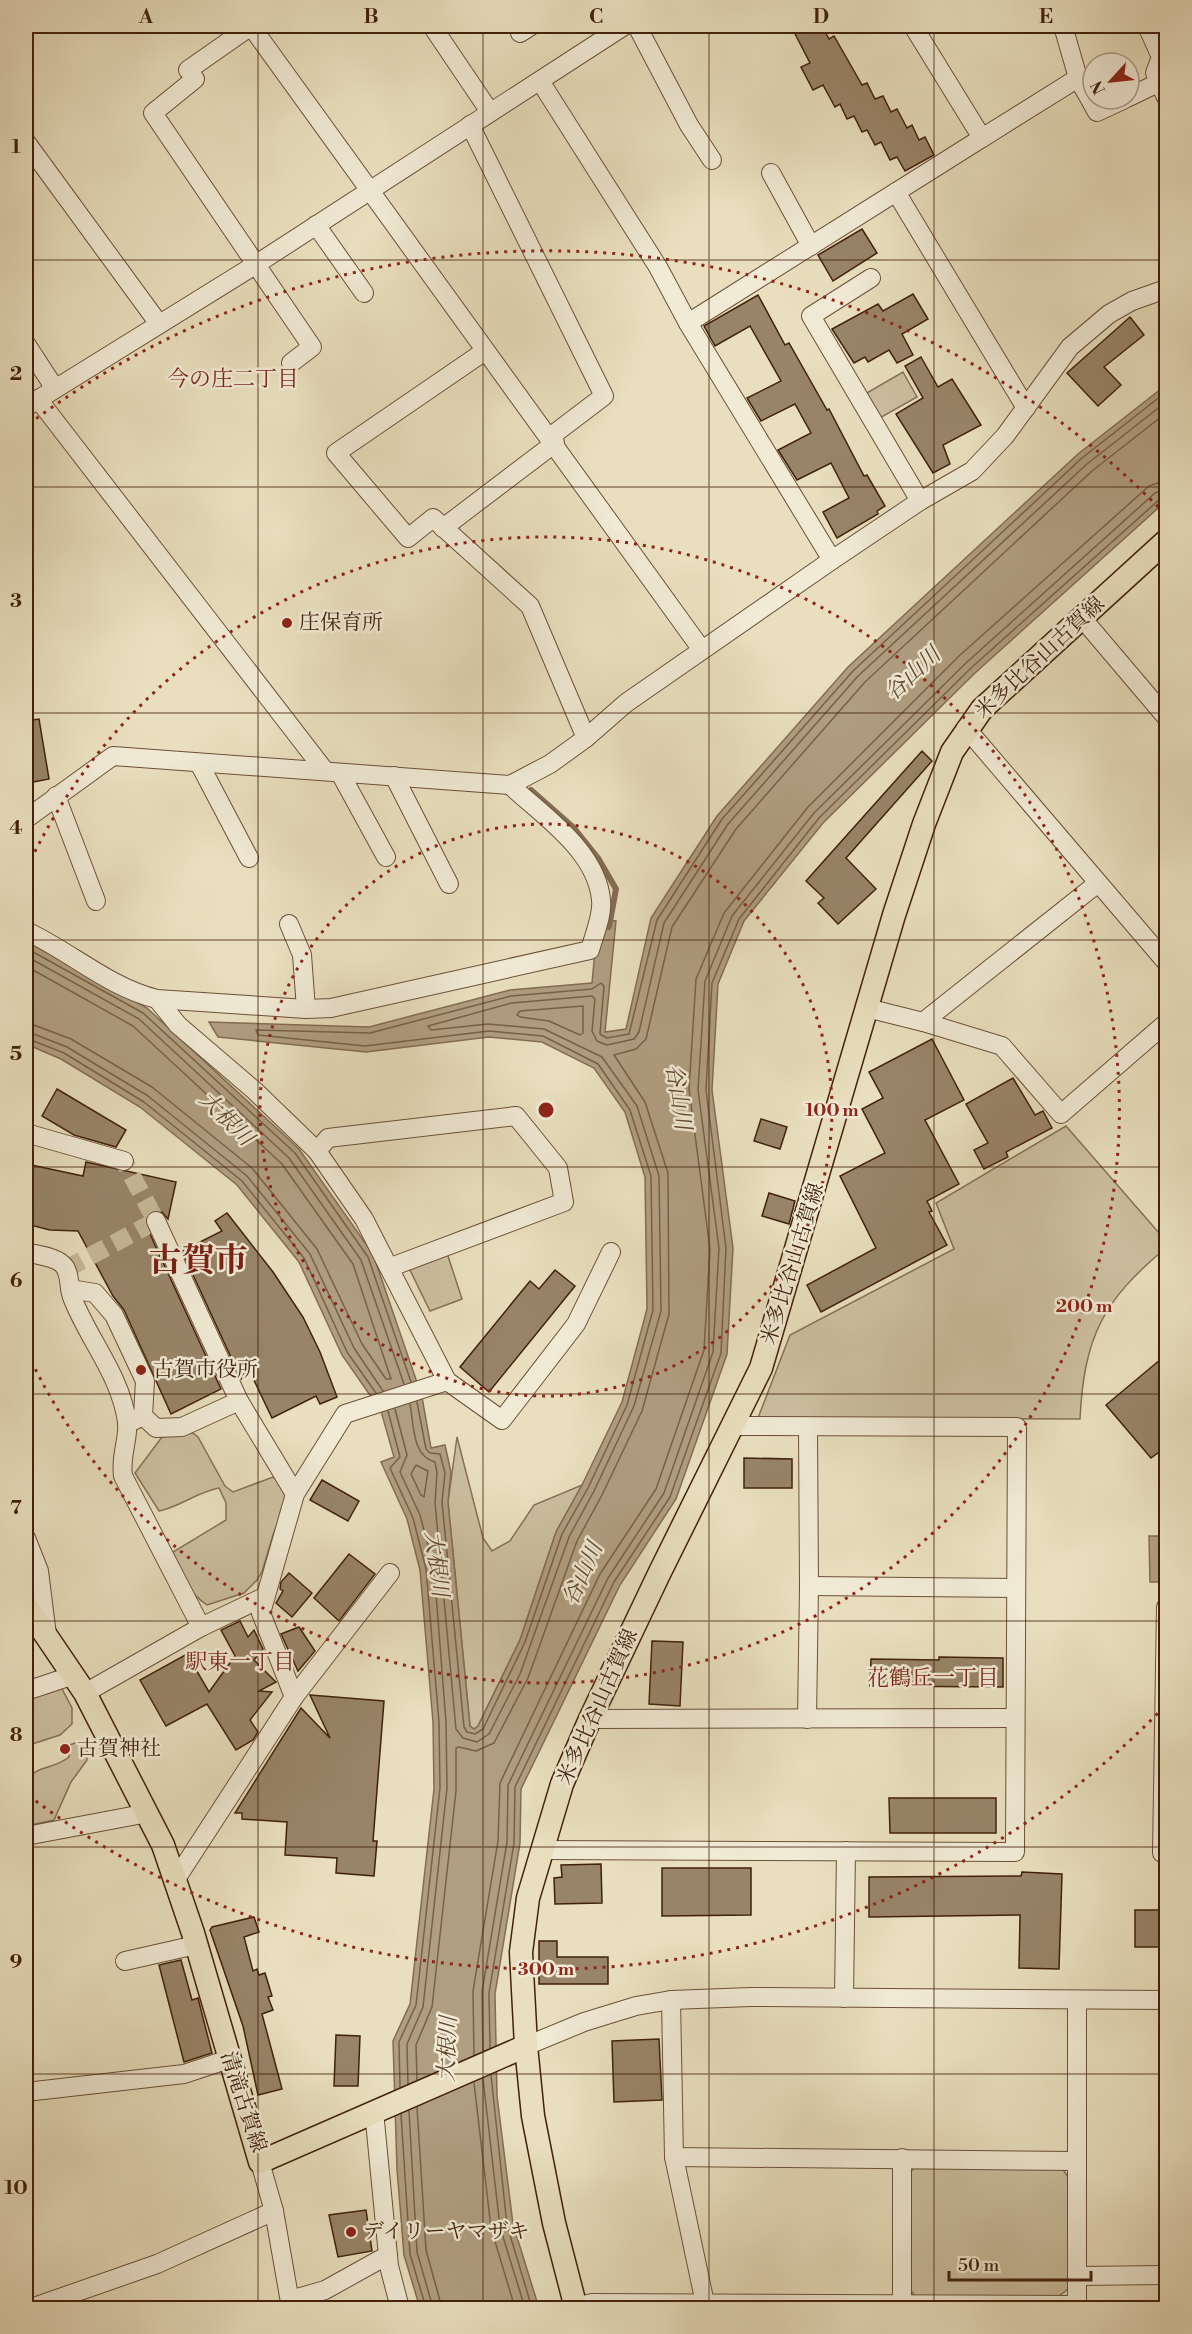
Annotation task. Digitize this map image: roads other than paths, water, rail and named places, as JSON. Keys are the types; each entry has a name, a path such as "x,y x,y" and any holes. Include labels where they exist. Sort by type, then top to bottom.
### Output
{"main road":[{"name":"米多比谷山古賀線","path":"526,2046 521,1952 528,1898 562,1784 590,1719 659,1574 735,1426 761,1368 924,824 952,752 982,709 1167,541"},
{"name":"清滝古賀線","path":"26,1606 79,1684 148,1813 176,1879 260,2162 374,2111 503,2058 526,2046"},
{"path":"526,2046 533,2116 550,2202 582,2307"}],"street":[{"path":"291,363 312,347 153,113 195,79 188,70 251,26 702,650"},
{"path":"386,856 333,772 32,403 54,387 255,265 368,189 624,26"},
{"path":"637,26 689,125 712,160"},
{"path":"913,26 982,138"},
{"path":"1063,26 1081,84"},
{"path":"1141,94 1162,90 1155,73 1161,57 1147,26"},
{"path":"426,28 490,112"},
{"path":"688,323 1078,78"},
{"path":"540,81 658,267 688,323 832,560"},
{"path":"443,528 604,396 470,125"},
{"path":"26,142 159,324"},
{"path":"771,173 811,246"},
{"path":"896,192 1026,408"},
{"path":"316,225 364,293"},
{"path":"871,278 811,316 920,501"},
{"path":"26,819 113,756 510,785 550,764 586,738 626,703 702,650 920,501 972,471 1005,436 1070,347 1109,315 1132,301 1167,290"},
{"path":"26,344 54,387"},
{"path":"485,351 336,453 408,538 433,519 530,606 586,738"},
{"path":"1082,618 1167,717"},
{"path":"966,729 1167,962"},
{"path":"199,763 249,858"},
{"path":"394,776 449,884"},
{"path":"26,931 77,962 142,995 157,999 306,1009 331,1008 590,950 602,902 595,871 572,843 510,785"},
{"path":"56,796 96,901"},
{"path":"922,1022 1098,883"},
{"path":"289,924 302,954 306,1009"},
{"path":"157,999 178,1025 255,1091 317,1150 364,1219 391,1267 447,1381 502,1420 576,1324 611,1252"},
{"path":"867,1008 1002,1046 1061,1114 1167,1023"},
{"path":"317,1150 328,1138 516,1116 558,1168 564,1202 391,1267"},
{"path":"26,1133 123,1161"},
{"path":"156,1221 239,1401 295,1494"},
{"path":"26,1252 60,1262 66,1269 70,1288 135,1420 156,1428 182,1427 239,1401"},
{"path":"70,1288 95,1293 114,1315 145,1381 135,1420 120,1460 123,1476 201,1627"},
{"path":"294,1697 261,1613 295,1494 345,1414 447,1381"},
{"path":"541,1850 1014,1852 1017,1427 735,1426"},
{"path":"807,1719 808,1427"},
{"path":"26,1538 39,1571 47,1635"},
{"path":"176,1879 294,1697 390,1573"},
{"path":"809,1586 1016,1588"},
{"path":"26,1691 79,1684 264,1597"},
{"path":"1167,1607 1162,1853 1167,1853"},
{"path":"590,1719 1015,1718"},
{"path":"26,1836 148,1813"},
{"path":"844,1998 846,1851"},
{"path":"125,1961 196,1945"},
{"path":"526,2046 584,2022 636,2006 671,2000 844,1998 1167,2000"},
{"path":"671,2000 674,2157 705,2306"},
{"path":"582,2307 902,2304 1077,2307 1077,2000"},
{"path":"26,2092 184,2074 229,2059"},
{"path":"374,2111 388,2255 400,2308"},
{"path":"674,2157 1077,2161"},
{"path":"902,2158 902,2304"},
{"path":"260,2162 274,2211 291,2305 326,2290 388,2255"},
{"path":"26,2293 32,2308 157,2264 274,2211"},
{"path":"1078,2276 1167,2275"}],"water":[{"path":"1166,385 1166,501 975,673 823,823 744,921 718,984 712,1090 733,1248 727,1354 676,1499 620,1585 521,1789 520,1843 495,1994 497,2096 513,2224 539,2308 420,2308 404,2255 397,2169 393,2041 410,2004 434,1789 433,1722 420,1570 407,1519 381,1462 394,1457 381,1411 342,1355 299,1262 237,1185 140,1107 61,1059 26,1044 26,941 147,1008 299,1149 373,1254 422,1397 431,1448 445,1445 451,1472 448,1502 470,1726 474,1729 478,1726 520,1640 556,1532 582,1485 622,1402 647,1309 645,1177 625,1112 594,1068 542,1042 489,1037 366,1052 218,1037 209,1022 369,1027 510,990 592,983 598,919 616,921 605,1032 626,1029 651,918 717,816 848,667 1078,454"},
{"path":"1149,1536 1166,1536 1166,1582 1150,1582"}],"waterway":[{"path":"531,790 574,828 598,858 616,889 609,927"}],"tunnel":[{"path":"66,1269 156,1221 124,1161"}],"place":[{"name":"庄保育所","path":"287,623"},
{"name":"古賀市役所","path":"141,1370"},
{"name":"古賀神社","path":"65,1749"},
{"name":"デイリーヤマザキ","path":"351,2232"}],"district":[{"name":"今の庄二丁目","path":"233,379"},
{"name":"古賀市","path":"198,1261"},
{"name":"駅東一丁目","path":"240,1662"},
{"name":"花鶴丘一丁目","path":"933,1678"}],"water label":[{"name":"谷山川","path":"913,674"},
{"name":"谷山川","path":"678,1097"},
{"name":"大根川","path":"226,1119"},
{"name":"大根川","path":"436,1564"},
{"name":"谷山川","path":"583,1574"},
{"name":"大根川","path":"448,2049"}]}
